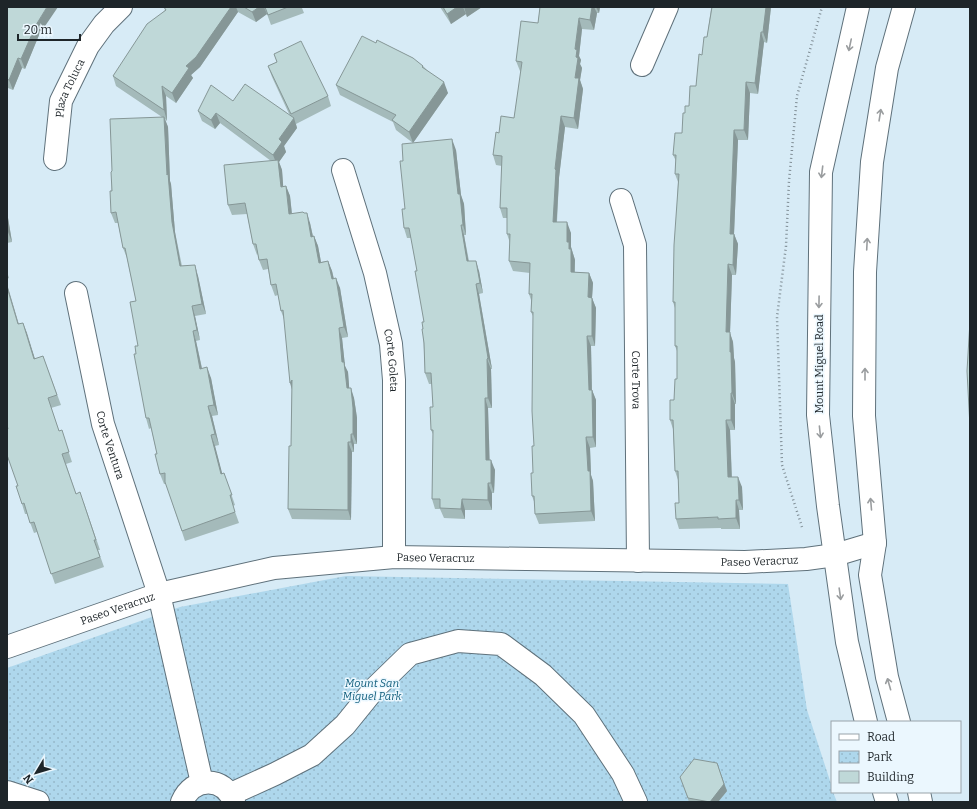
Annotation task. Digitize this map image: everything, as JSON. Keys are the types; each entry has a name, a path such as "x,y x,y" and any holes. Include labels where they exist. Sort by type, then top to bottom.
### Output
{"street":[{"name":"Plaza Toluca","path":"55,159 61,101 88,46 104,24 120,7"},
{"path":"642,66 667,7"},
{"name":"Mount Miguel Road","path":"858,7 821,172 818,415 847,642 866,721"},
{"path":"899,721 887,677 870,576 875,543 864,416 865,272 872,162 887,68 904,7"},
{"name":"Corte Goleta","path":"343,170 375,273 391,344 394,380 394,557"},
{"name":"Corte Trova","path":"621,200 635,245 638,561"},
{"name":"Corte Ventura","path":"76,293 103,424 159,594 202,783"},
{"name":"Paseo Veracruz","path":"7,647 159,594 274,568 394,557 745,562 806,559 835,555 875,543"},
{"path":"182,802 185,794 192,787 202,783 213,782 223,786 232,798 312,755 345,725 375,688 410,654 458,641 501,644 543,674 584,715 623,774 636,802"},
{"path":"7,792 38,802"}],"path":[{"path":"802,527 782,465 777,317 786,246 789,181 797,96 822,7"}],"green space":[{"name":"Mount San Miguel Park","path":"346,576 788,584 807,710 831,784 831,793 833,793 837,802 7,802 7,668 180,607"}],"building":[{"path":"7,7 47,7 36,25 21,59 18,58 9,80 7,79"},
{"path":"164,7 231,7 196,57 186,66 189,68 172,93 162,86 164,110 113,76 147,24 166,10"},
{"path":"244,7 259,7 252,12"},
{"path":"265,7 288,7 268,15"},
{"path":"443,7 457,7 447,14"},
{"path":"540,7 592,7 590,20 579,18 575,49 577,50 576,57 578,58 575,78 579,78 574,118 561,116 555,169 553,222 567,222 567,242 569,242 569,249 571,249 571,272 589,273 588,297 592,298 592,336 587,336 589,390 592,390 593,437 586,437 588,471 590,471 591,511 535,514 534,496 532,496 531,473 533,473 532,446 534,446 532,411 533,312 531,312 532,294 529,294 530,263 509,261 510,234 507,234 507,208 500,208 502,156 493,155 496,132 499,133 501,116 514,118 522,62 516,61 521,21 538,23"},
{"path":"712,7 766,7 763,32 761,32 755,83 746,82 744,130 734,130 730,234 734,234 733,265 728,264 726,332 730,332 732,393 731,420 726,420 728,477 738,477 739,500 736,500 736,518 718,519 718,517 676,519 675,503 679,503 678,471 675,471 673,420 670,420 670,400 674,400 675,379 677,379 675,302 673,302 674,245 679,174 675,174 676,155 673,155 675,133 682,133 683,113 685,113 685,106 689,106 690,86 696,86 699,54 702,55 704,37 707,37"},
{"path":"362,36 376,43 377,40 413,58 423,66 422,67 444,82 409,132 392,120 396,115 336,85"},
{"path":"301,41 328,96 291,114 268,66 277,62 274,54"},
{"path":"245,84 294,118 279,139 282,142 273,155 216,113 211,120 198,111 211,85 233,101"},
{"path":"164,117 167,175 168,173 172,222 180,266 195,265 202,304 192,306 197,330 193,331 200,369 207,367 214,405 208,406 215,434 211,435 221,474 224,473 232,495 230,495 235,512 182,531 165,482 165,473 160,474 149,418 146,418 134,354 136,354 135,346 138,346 130,302 136,301 116,212 111,213 110,191 112,191 112,171 110,119"},
{"path":"452,139 458,194 460,194 463,225 461,225 467,261 476,261 480,283 476,284 488,358 488,398 485,398 486,460 491,460 491,483 488,483 488,500 462,499 461,509 440,508 440,499 432,499 433,430 431,430 430,407 433,407 431,373 425,373 422,329 422,322 424,322 409,228 404,228 402,209 405,209 400,161 403,161 402,144"},
{"path":"278,160 281,187 286,186 289,214 303,212 307,213 311,237 314,236 319,263 328,261 332,279 336,278 344,327 339,328 342,362 344,362 347,388 351,388 353,408 353,434 351,434 351,442 348,442 348,510 288,509 292,380 290,383 283,310 281,311 276,284 271,285 267,259 259,260 256,244 253,244 245,203 228,205 224,165"},
{"path":"7,287 18,324 23,323 34,359 43,356 57,395 48,398 59,431 62,430 69,452 62,454 76,494 80,492 100,557 51,574 34,522 30,523 24,503 22,504 16,486 18,486 7,455"},
{"path":"970,321 970,427 967,371"},
{"path":"694,759 717,763 724,784 710,802 688,798 680,777"}]}
